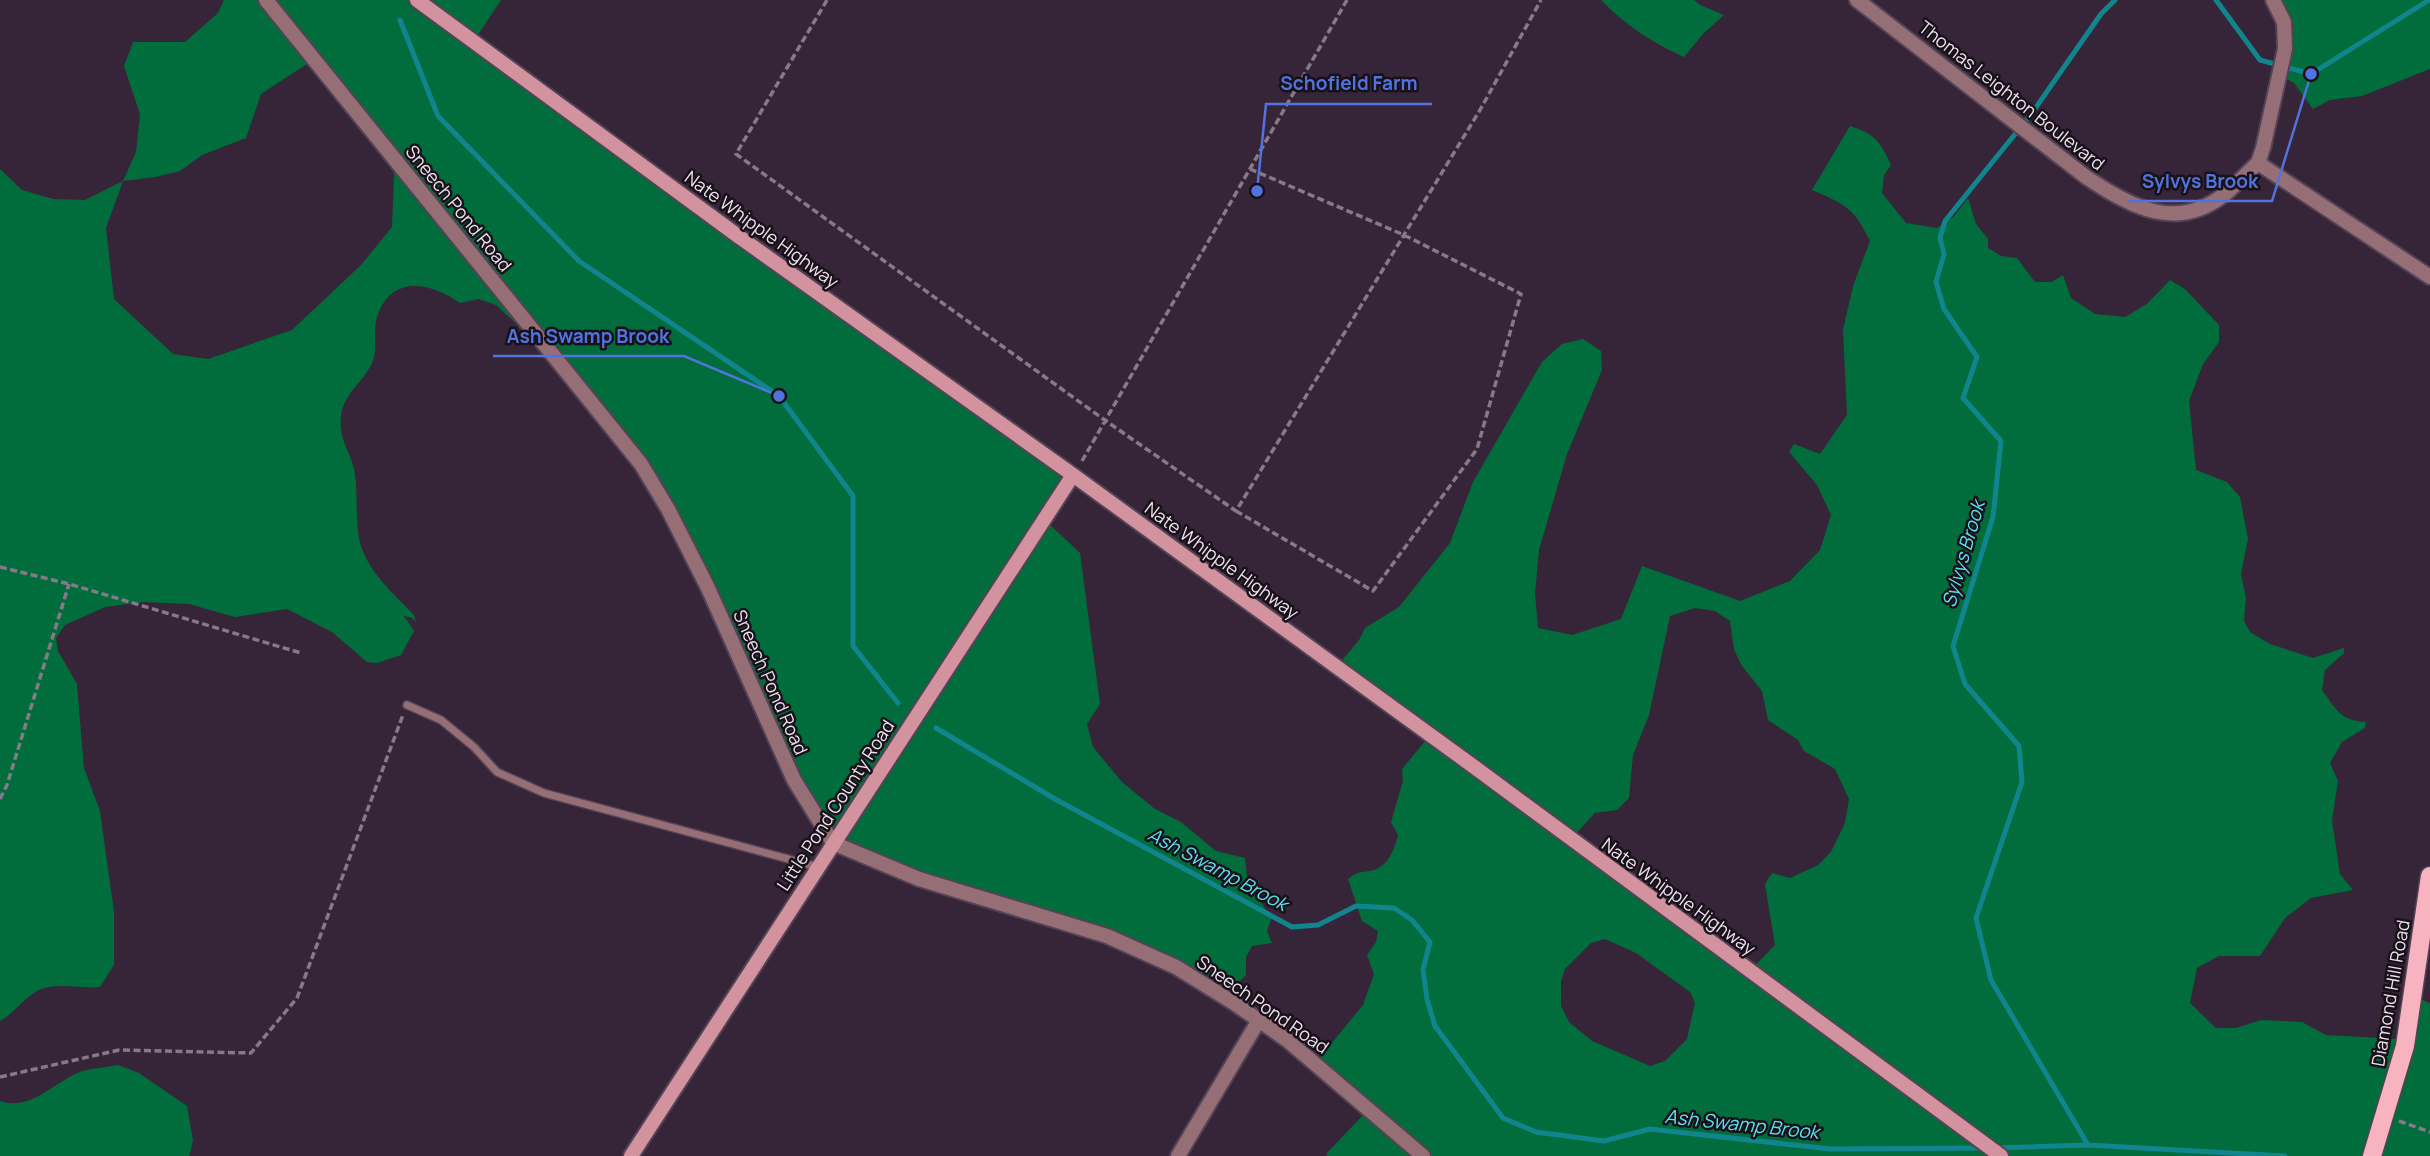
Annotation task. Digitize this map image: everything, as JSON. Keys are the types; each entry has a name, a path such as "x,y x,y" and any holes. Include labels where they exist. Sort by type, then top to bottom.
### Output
{"main road":[{"name":"Nate Whipple Highway","path":"417,0 738,236 1073,475 2001,1156"},
{"name":"Little Pond County Road","path":"631,1156 1073,475"},
{"name":"Diamond Hill Road","path":"2373,1154 2405,1046 2430,876"}],"street":[{"name":"Sneech Pond Road","path":"266,0 641,464 668,509 708,588 794,780 833,843 919,878 1074,925 1140,950 1196,979 1259,1020 1312,1060 1423,1156"},
{"name":"Thomas Leighton Boulevard","path":"1857,0 2110,193 2149,211 2169,215 2194,212 2224,195 2258,163"},
{"path":"2273,0 2284,22 2285,49 2258,163 2430,277"},
{"path":"1178,1156 1259,1020"}],"lane":[{"path":"407,705 441,720 474,747 497,772 544,793 818,867"}],"path":[{"path":"827,0 736,154 1106,421 1236,511 1373,591 1476,449 1521,294 1404,235 1250,169"},
{"path":"1073,475 1347,0"},
{"path":"1236,511 1480,110 1541,0"},
{"path":"0,567 69,584 301,653"},
{"path":"0,799 7,785 69,584"},
{"path":"0,1077 119,1050 251,1052 297,998 407,705"},
{"path":"2385,1116 2430,1132"}],"green space":[{"path":"224,0 501,0 472,44 700,215 1067,480 1047,522 1080,553 1100,704 1087,724 1093,747 1122,782 1155,809 1181,822 1216,851 1245,858 1247,877 1271,919 1267,931 1272,943 1252,946 1246,957 1246,975 1220,1001 1179,973 1129,948 833,845 650,472 549,354 496,305 479,299 460,303 435,290 411,286 390,295 382,306 375,326 374,358 346,400 341,417 342,434 355,474 358,535 364,554 382,582 414,615 416,622 404,616 414,631 401,655 377,663 367,662 332,632 287,609 235,617 189,604 144,602 105,607 65,625 56,638 58,651 77,684 84,768 100,811 114,912 114,965 100,987 54,986 39,990 0,1021 0,169 22,190 53,199 85,200 123,181 136,152 140,114 124,66 133,42 185,42 218,13","holes":["316,58 395,155 392,227 361,265 292,330 208,359 173,354 114,299 106,228 123,181 180,171 202,155 246,138 261,94"]},
{"path":"1601,0 1694,0 1724,15 1703,34 1684,57 1640,33"},
{"path":"2274,0 2430,0 2430,69 2362,96 2330,100 2313,109 2294,83 2275,72 2281,18"},
{"path":"1850,126 1871,136 1883,150 1891,165 1884,175 1882,193 1906,223 1937,228 1954,216 1968,198 1976,224 1988,239 1988,248 2001,256 2017,258 2035,282 2052,282 2063,275 2071,298 2095,314 2125,317 2147,304 2170,280 2185,289 2219,325 2219,342 2203,364 2189,401 2196,470 2227,482 2240,497 2248,539 2241,574 2246,598 2244,621 2250,632 2270,644 2313,658 2344,648 2344,653 2325,670 2322,690 2344,716 2366,722 2365,728 2342,742 2330,763 2338,781 2332,820 2340,874 2353,890 2311,898 2285,918 2260,956 2219,956 2197,968 2190,1003 2216,1028 2236,1028 2261,1020 2302,1022 2326,1035 2398,1039 2415,997 2430,1003 2430,1156 1326,1154 1365,1113 1313,1066 1363,1005 1374,974 1367,955 1376,942 1378,931 1362,921 1348,879 1376,869 1389,858 1398,835 1391,822 1403,781 1402,769 1426,740 1334,670 1359,640 1365,628 1399,607 1450,543 1473,482 1542,362 1562,344 1583,339 1601,351 1602,370 1567,454 1539,550 1535,593 1538,628 1572,635 1621,619 1642,566 1740,601 1790,581 1820,550 1831,515 1817,485 1789,452 1794,444 1820,454 1847,415 1843,330 1853,286 1870,241 1859,221 1847,208 1812,190","holes":["1695,608 1715,611 1730,621 1734,650 1742,666 1762,691 1768,720 1798,740 1804,751 1835,769 1849,799 1845,823 1831,852 1818,865 1790,878 1772,873 1765,884 1775,945 1749,972 1570,840 1595,813 1617,810 1629,798 1633,755 1649,715 1670,616","1605,939 1636,953 1690,992 1695,1003 1687,1039 1665,1061 1650,1066 1592,1041 1569,1022 1561,1006 1561,981 1565,969 1591,943"]},
{"path":"118,1065 139,1073 187,1106 193,1141 189,1156 0,1156 0,1101 20,1103 30,1100 80,1072"}],"waterway":[{"name":"Sylvys Brook","path":"2088,1145 1991,980 1976,918 2022,782 2019,746 1965,684 1953,646 1993,517 2001,441 1963,398 1977,357 1944,309 1936,282 1944,254 1940,238 1945,221 2032,113 2101,14 2115,0"},
{"name":"Sylvys Brook","path":"2216,0 2260,60 2311,74 2429,0"},
{"name":"Ash Swamp Brook","path":"400,20 438,116 579,261 779,396 853,496 853,646 898,703"},
{"name":"Ash Swamp Brook","path":"936,728 1055,799 1292,927 1318,925 1356,906 1394,908 1412,920 1430,942 1423,970 1427,999 1435,1026 1503,1118 1536,1132 1604,1141 1650,1129 1831,1149 1985,1148"},
{"name":"Ash Swamp Brook","path":"1995,1148 2088,1145 2285,1156"}],"place":[{"name":"Sylvys Brook","path":"2311,74"},
{"name":"Schofield Farm","path":"1257,191"},
{"name":"Ash Swamp Brook","path":"779,396"}]}
